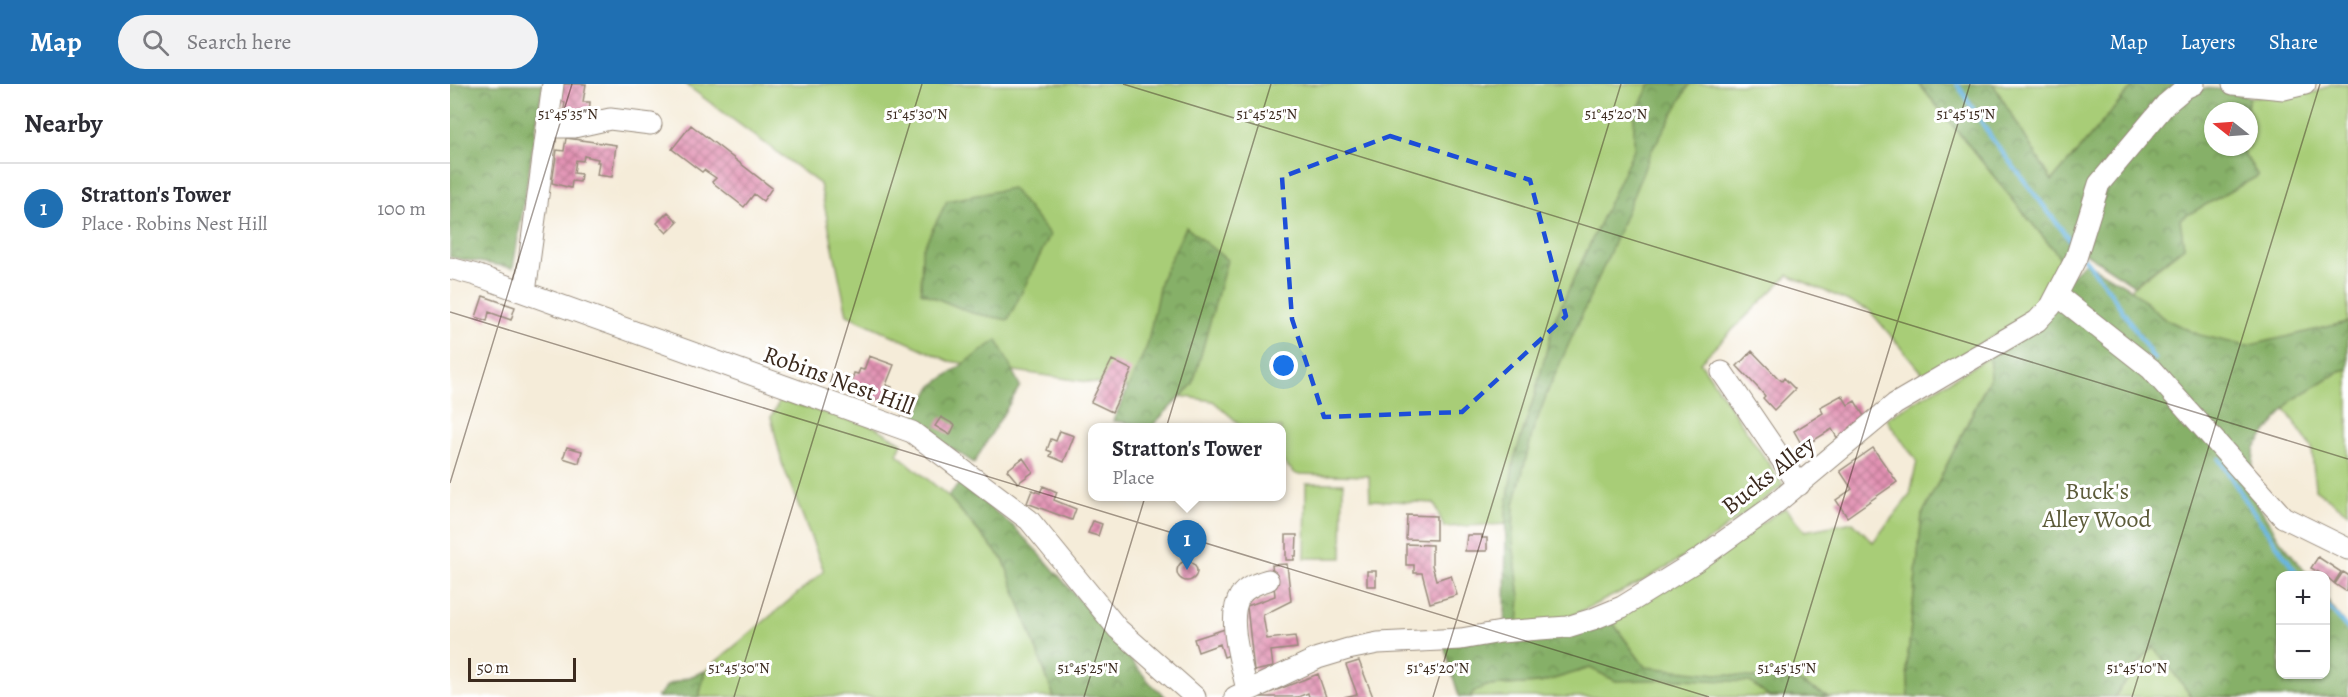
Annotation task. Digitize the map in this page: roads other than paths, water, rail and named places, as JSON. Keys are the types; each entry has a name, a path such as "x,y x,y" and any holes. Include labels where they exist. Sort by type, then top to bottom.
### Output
{"street":[{"path":"525,292 553,84"},
{"name":"Bucks Alley","path":"1241,694 1318,658 1348,649 1378,643 1461,639 1501,632 1567,627 1622,607 1698,560 1769,509 1895,404 2037,321 2051,306 2078,252 2099,184 2166,104 2185,88 2194,84"},
{"path":"2233,84 2284,89 2305,84"},
{"path":"547,127 574,127 610,119 651,124"},
{"name":"Robins Nest Hill","path":"450,268 525,292 912,432 1029,520 1118,629 1195,697"},
{"path":"2057,295 2151,369 2283,517 2346,555"},
{"path":"1722,372 1799,485"},
{"path":"1241,694 1234,610 1240,595 1251,586 1268,580"}],"waterway":[{"path":"1957,84 1993,140 2073,244"},
{"path":"2084,258 2109,290 2154,359"},
{"path":"2219,459 2295,571"},
{"path":"2330,609 2348,629"}],"place":[{"name":"Stratton's Tower","path":"1187,570"}],"park label":[{"name":"Buck's Alley Wood","path":"2097,505"}]}
